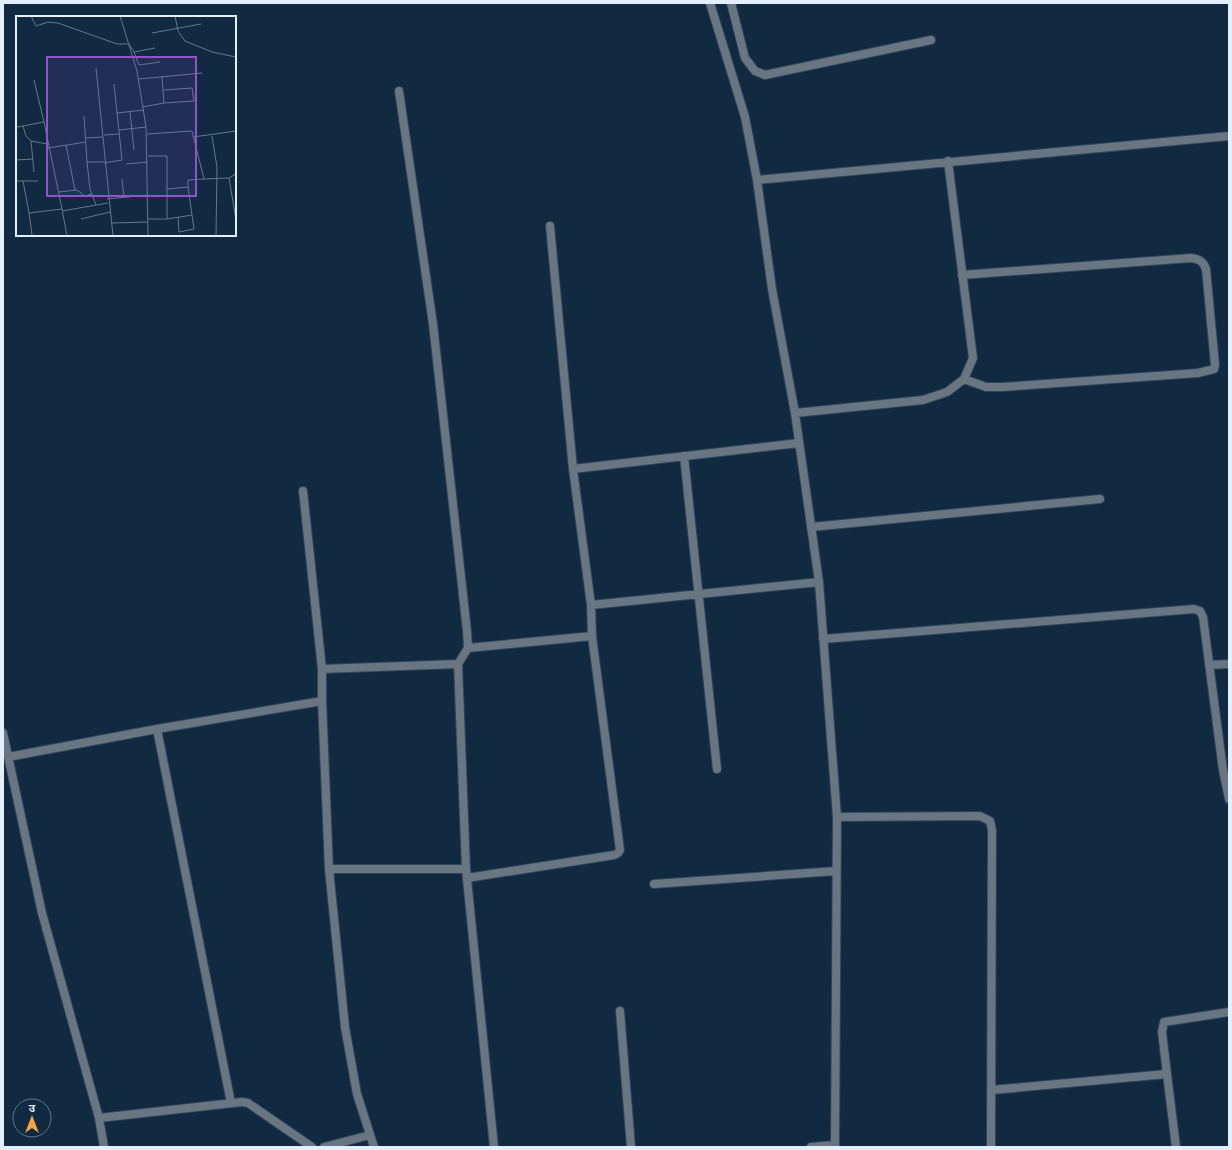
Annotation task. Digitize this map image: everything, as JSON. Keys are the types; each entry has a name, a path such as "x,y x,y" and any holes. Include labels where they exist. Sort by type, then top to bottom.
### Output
{"street":[{"path":"710,3 745,117 757,180 772,289 795,413 819,582 836,817 835,1146 811,1147"},
{"path":"731,3 745,58 755,71 765,74 931,40"},
{"path":"399,91 433,324 468,648 458,664 466,869 494,1147"},
{"path":"757,180 1229,136"},
{"path":"795,413 923,400 947,392 964,379 973,358 948,161"},
{"path":"467,878 618,853 619,844 592,636 591,605 573,468 550,226"},
{"path":"962,275 1191,258 1199,259 1204,263 1206,268 1215,365 1214,369 1198,373 1002,387 986,387 964,379"},
{"path":"573,468 799,443"},
{"path":"684,456 717,769"},
{"path":"303,491 322,669 329,869 345,1027 357,1094 374,1147"},
{"path":"811,527 1100,499"},
{"path":"591,605 819,582"},
{"path":"823,639 1194,609 1200,611 1203,617 1223,770 1229,799"},
{"path":"468,648 592,636"},
{"path":"322,669 458,664"},
{"path":"1209,665 1229,664"},
{"path":"8,757 157,729 322,701"},
{"path":"157,729 231,1103"},
{"path":"3,733 42,913 99,1118 104,1147"},
{"path":"836,817 980,816 990,821 992,830 991,1147"},
{"path":"329,869 466,869"},
{"path":"654,884 836,871"},
{"path":"620,1011 631,1147"},
{"path":"1176,1147 1162,1032 1164,1022 1229,1012"},
{"path":"992,1090 1126,1080 1168,1074"},
{"path":"99,1118 231,1103 248,1103 312,1147"},
{"path":"324,1147 370,1135"}]}
